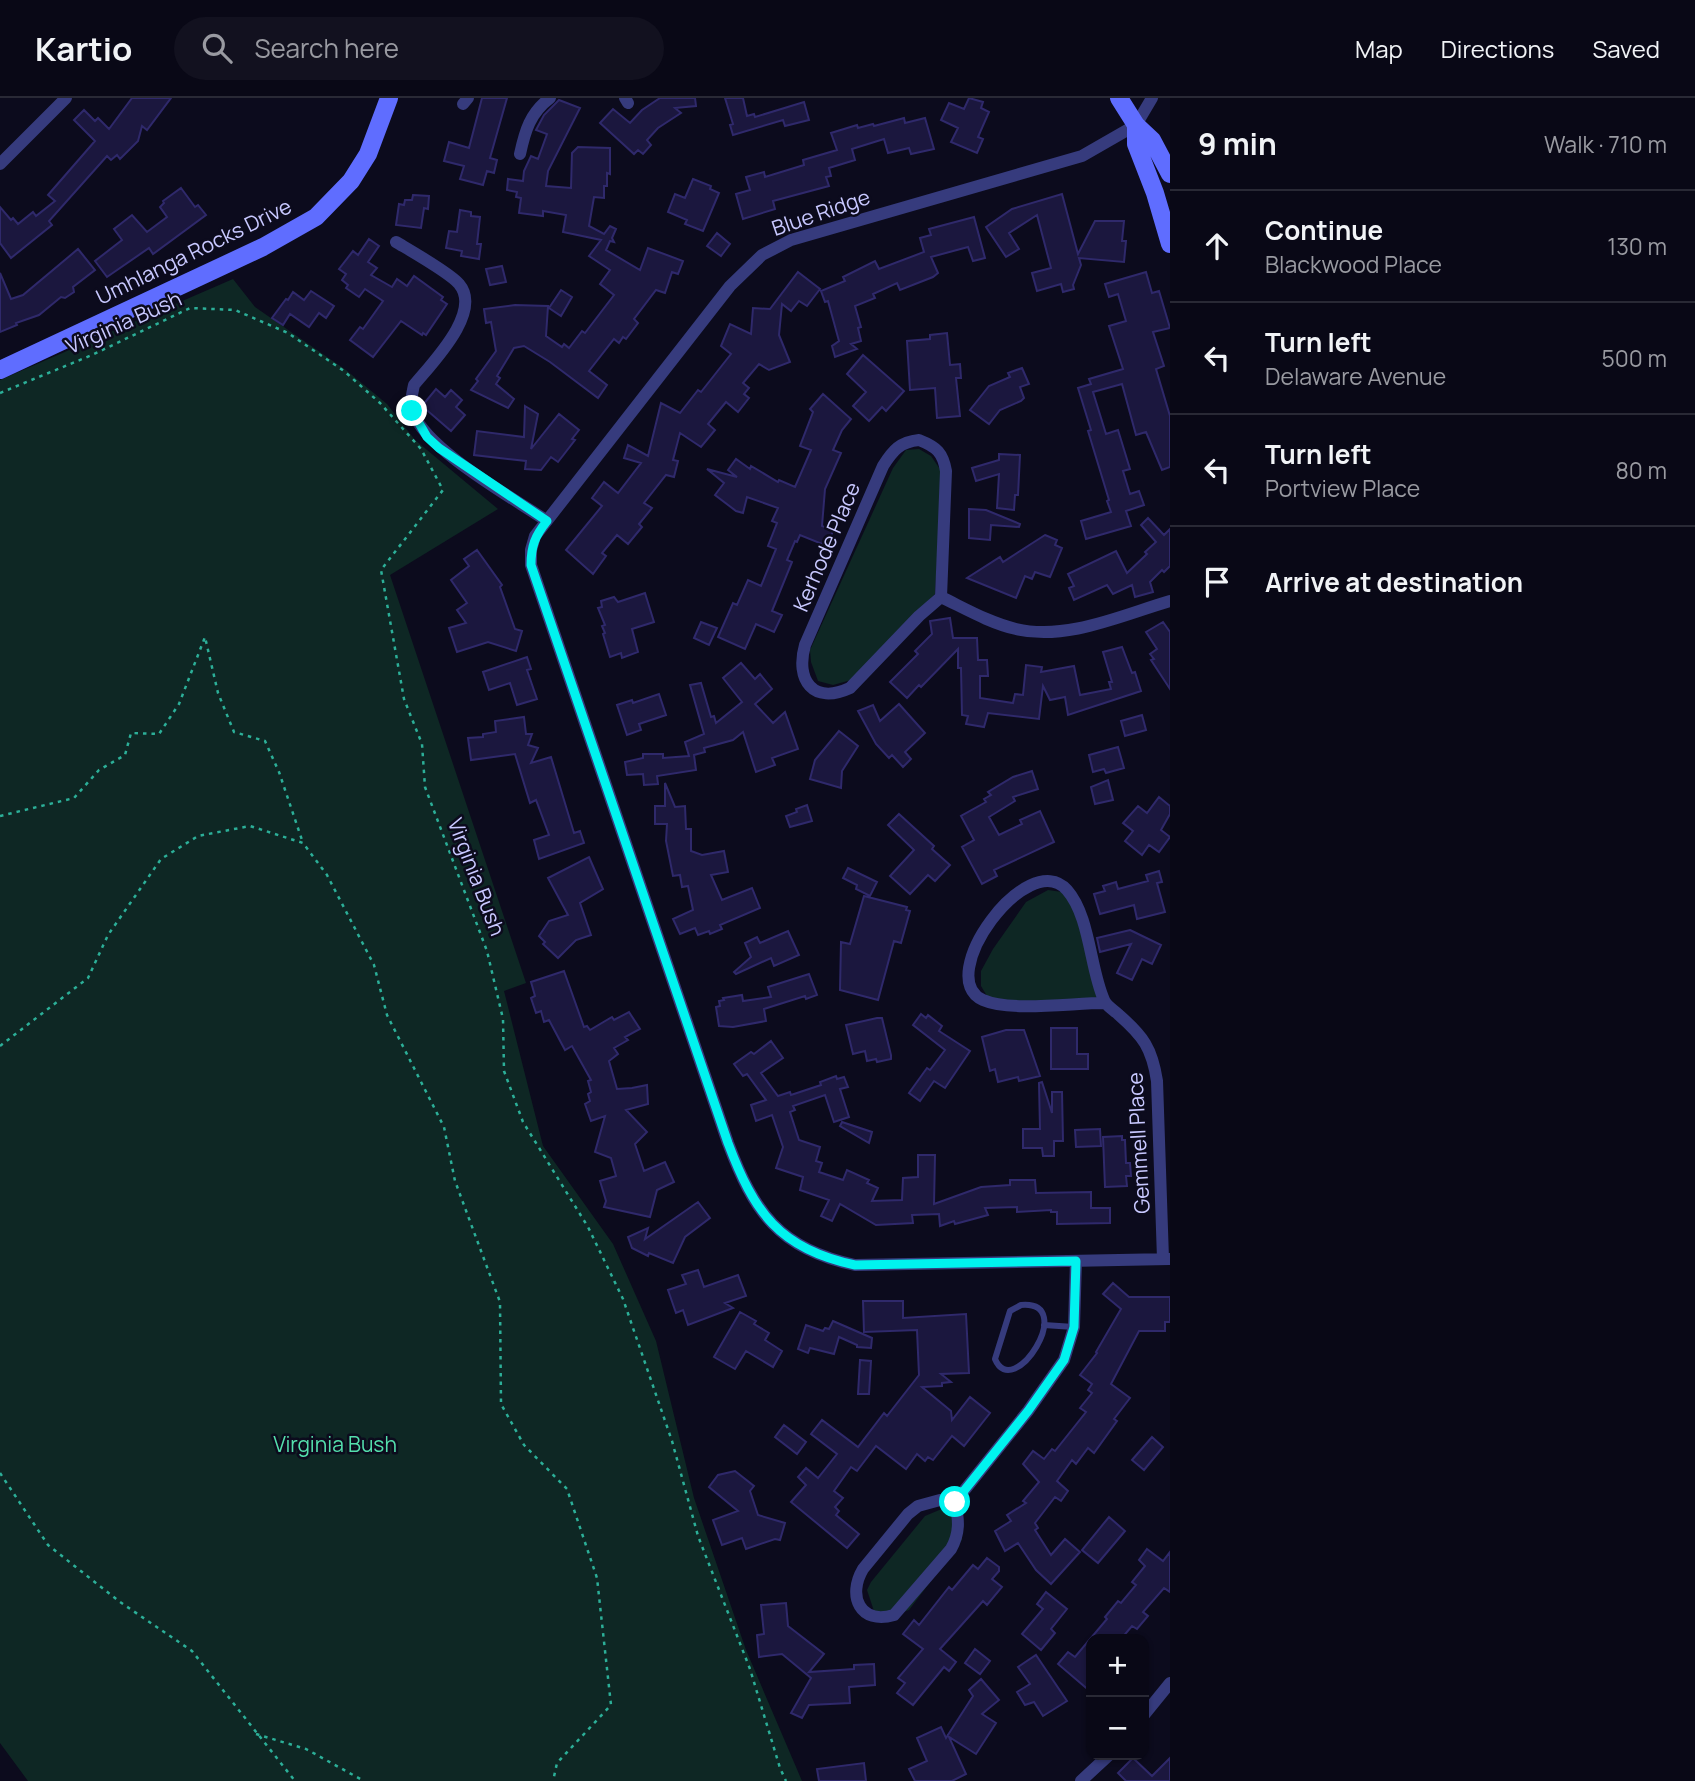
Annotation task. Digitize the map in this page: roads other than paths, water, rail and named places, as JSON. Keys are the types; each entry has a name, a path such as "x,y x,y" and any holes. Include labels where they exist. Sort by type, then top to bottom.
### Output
{"main road":[{"name":"Umhlanga Rocks Drive","path":"0,370 262,247 316,217 351,181 368,154 389,98"},
{"path":"1119,98 1136,125 1153,140 1170,174"},
{"path":"1136,125 1136,144 1144,167 1163,191 1170,244"}],"street":[{"path":"0,164 66,98"},
{"path":"520,154 528,123 535,111 550,98"},
{"path":"1136,125 1152,98"},
{"name":"Blue Ridge","path":"1136,125 1082,156 791,240 762,255 730,286 535,536 531,565 728,1143 747,1191 775,1226 809,1250 855,1265 1167,1259"},
{"path":"396,242 458,282 466,295 467,306 462,320 414,385 412,411 439,448 547,521"},
{"name":"Kerhode Place","path":"919,440 932,445 944,458 947,489 941,597 919,616 850,688 827,694 808,686 801,660 805,645 883,466 897,447 906,442 919,440"},
{"path":"941,597 995,623 1018,630 1049,633 1072,630 1170,601"},
{"path":"1052,881 1067,890 1077,906 1104,1003 999,1005 985,1001 975,996 967,981 971,957 981,935 1019,891 1030,884 1052,881"},
{"name":"Gemmell Place","path":"1104,1003 1146,1041 1154,1059 1167,1259"},
{"path":"955,1502 940,1500 918,1506 908,1514 863,1569 855,1591 857,1602 870,1616 882,1619 894,1615 951,1549 958,1528 955,1502 1054,1377 1064,1360 1074,1327 1076,1261"},
{"path":"1149,1710 1170,1683"},
{"path":"1081,1781 1104,1760"}],"lane":[{"path":"1014,1307 1037,1307 1044,1314 1044,1325 1038,1344 1017,1370 1007,1371 997,1365 995,1360 998,1344 1014,1307"},
{"path":"1044,1325 1074,1327"}],"park label":[{"name":"Virginia Bush","path":"335,1445"}]}
